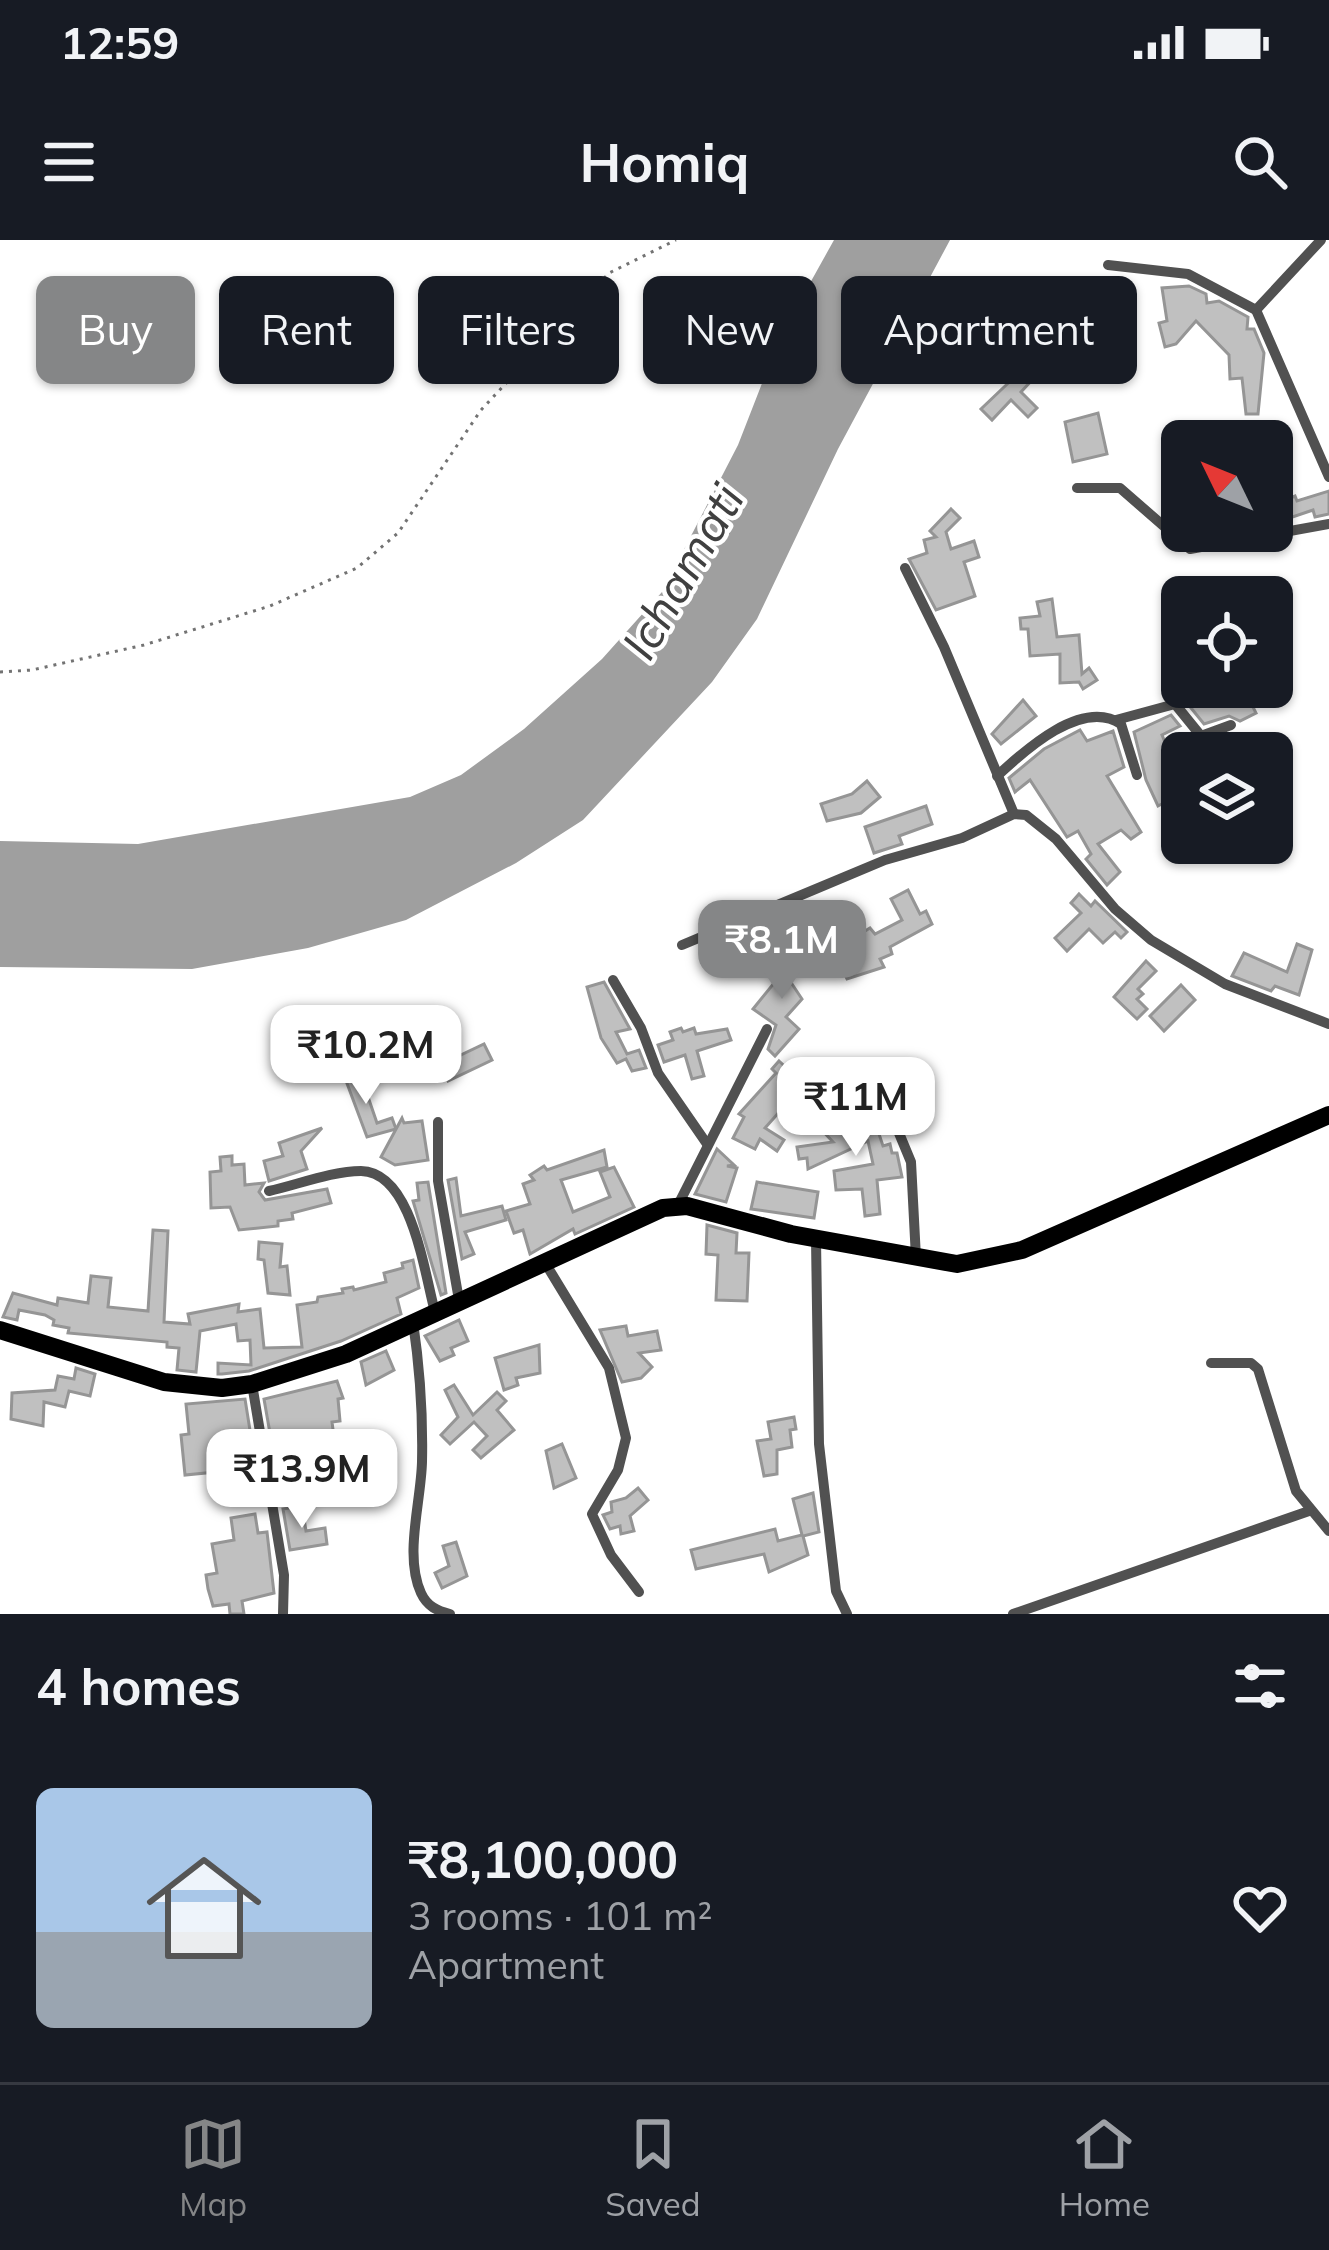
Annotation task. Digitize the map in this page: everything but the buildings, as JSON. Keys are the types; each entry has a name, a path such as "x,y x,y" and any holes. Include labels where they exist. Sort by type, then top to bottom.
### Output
{"highway":[{"path":"0,1330 164,1382 223,1388 252,1384 346,1354 643,1216 677,1207 816,1239 957,1264 1022,1250 1329,1115"}],"street":[{"path":"1256,310 1321,240"},
{"path":"1108,265 1188,274 1256,310 1329,477"},
{"path":"1077,488 1120,488 1190,548 1329,524"},
{"path":"904,568 1014,814"},
{"path":"998,776 1070,724 1096,717 1115,720 1175,704 1202,736 1231,725"},
{"path":"1115,720 1123,730 1137,775"},
{"path":"682,945 885,860 962,838 1014,814 1040,823 1115,909 1151,940 1225,984 1329,1024"},
{"path":"613,980 641,1028 658,1073 707,1144"},
{"path":"677,1207 767,1029"},
{"path":"884,1097 911,1162 916,1258"},
{"path":"438,1122 438,1181 459,1300"},
{"path":"268,1191 356,1171 385,1179 403,1200 435,1312"},
{"path":"816,1239 819,1444 836,1591 847,1614"},
{"path":"544,1261 612,1375 626,1452 592,1514 611,1555 639,1592"},
{"path":"413,1322 421,1375 416,1564 422,1597 450,1614"},
{"path":"1211,1364 1251,1364 1258,1369 1296,1491 1329,1531"},
{"path":"252,1384 284,1575 283,1614"},
{"path":"1013,1614 1309,1511"}],"path":[{"path":"0,672 32,670 144,645 270,606 357,568 398,533 481,410 609,273 676,240"}],"water":[{"name":"Ichamati","path":"834,240 950,240 931,276 841,276 841,384 873,384 757,619 712,682 583,820 516,863 406,920 308,948 192,969 0,967 0,841 138,844 410,797 461,775 524,729 602,659 662,592 738,445 762,384 817,384 814,276"}]}
